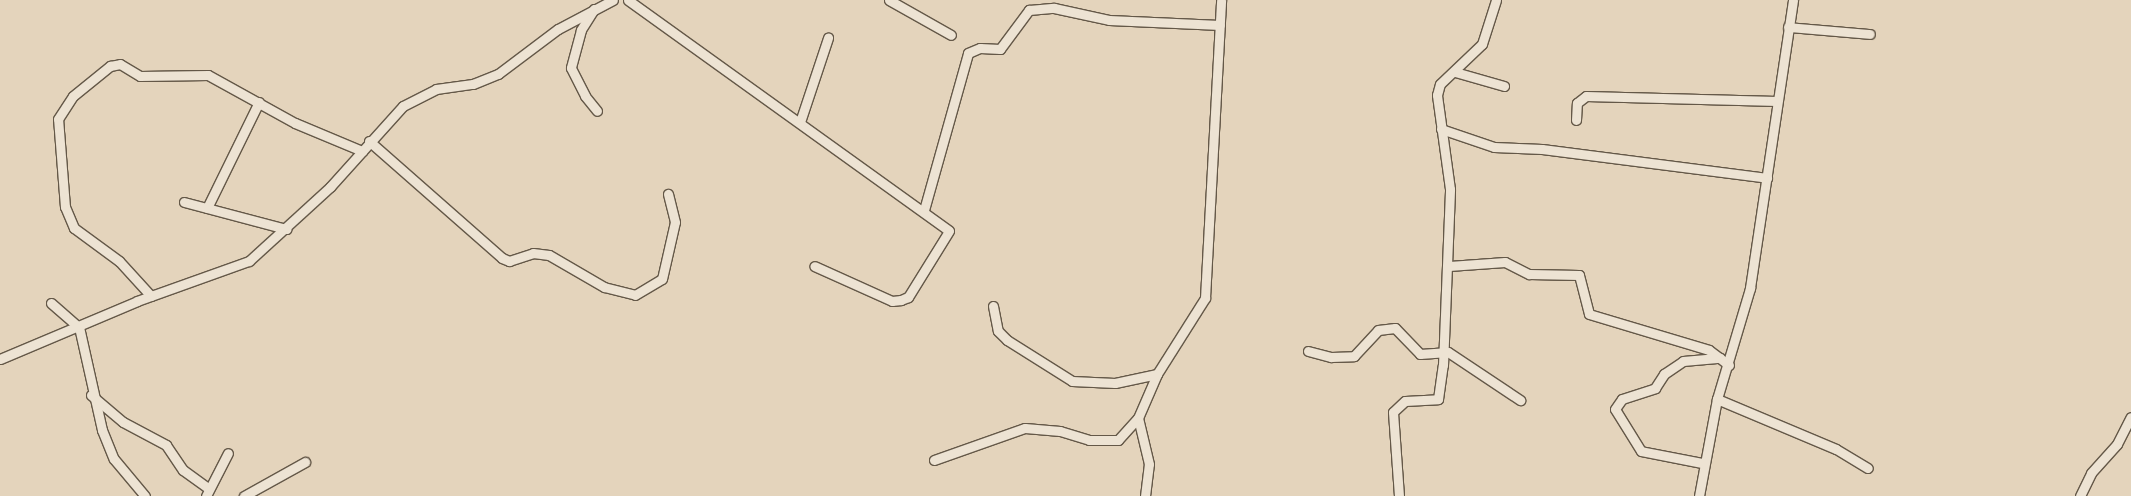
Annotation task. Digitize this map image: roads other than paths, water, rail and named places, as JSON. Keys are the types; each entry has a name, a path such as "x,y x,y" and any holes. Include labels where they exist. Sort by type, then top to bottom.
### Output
{"street":[{"path":"0,359 151,296 249,261 286,229 403,106 419,95 498,74 558,29 613,0"},
{"path":"628,0 945,224 949,237 908,297 892,301 814,266"},
{"path":"889,0 951,35"},
{"path":"934,460 1025,428 1060,430 1089,440 1118,440 1138,418 1156,374 1205,298 1221,0"},
{"path":"1399,496 1393,412 1405,401 1438,399 1444,353 1449,266 1450,189 1437,95 1440,84 1455,72 1482,44 1496,0"},
{"path":"1698,496 1702,463 1717,399 1729,365 1750,288 1793,0"},
{"path":"924,210 968,53 980,48 1000,49 1029,10 1054,8 1109,20 1220,25"},
{"path":"594,9 581,30 571,68 585,96 598,111"},
{"path":"1788,27 1870,34"},
{"path":"800,122 828,38"},
{"path":"151,296 119,261 69,222 57,128 64,106 115,63 140,76 208,75 259,102 362,151"},
{"path":"1455,72 1504,86"},
{"path":"1576,120 1578,103 1586,96 1777,101"},
{"path":"207,208 259,102"},
{"path":"1441,129 1494,147 1542,149 1767,178"},
{"path":"370,141 502,258 509,261 533,253 549,255 604,287 635,295 662,279 675,222 668,194"},
{"path":"184,202 286,229"},
{"path":"1449,266 1505,262 1529,274 1579,275 1589,314 1694,344 1729,365"},
{"path":"51,303 79,326 91,395 114,459 145,496"},
{"path":"993,306 998,331 1007,340 1072,381 1115,383 1156,374"},
{"path":"1308,351 1331,358 1354,356 1367,338 1386,327 1394,328 1420,354 1444,353 1455,355 1484,380 1520,400"},
{"path":"1702,463 1641,451 1615,409 1622,399 1655,388 1664,374 1683,360 1720,358"},
{"path":"91,395 123,422 166,445 183,470 207,492 228,453"},
{"path":"1717,399 1836,449 1868,468"},
{"path":"2080,496 2091,473 2117,444 2131,417"},
{"path":"1138,418 1149,464 1145,496"},
{"path":"244,496 305,462"}]}
